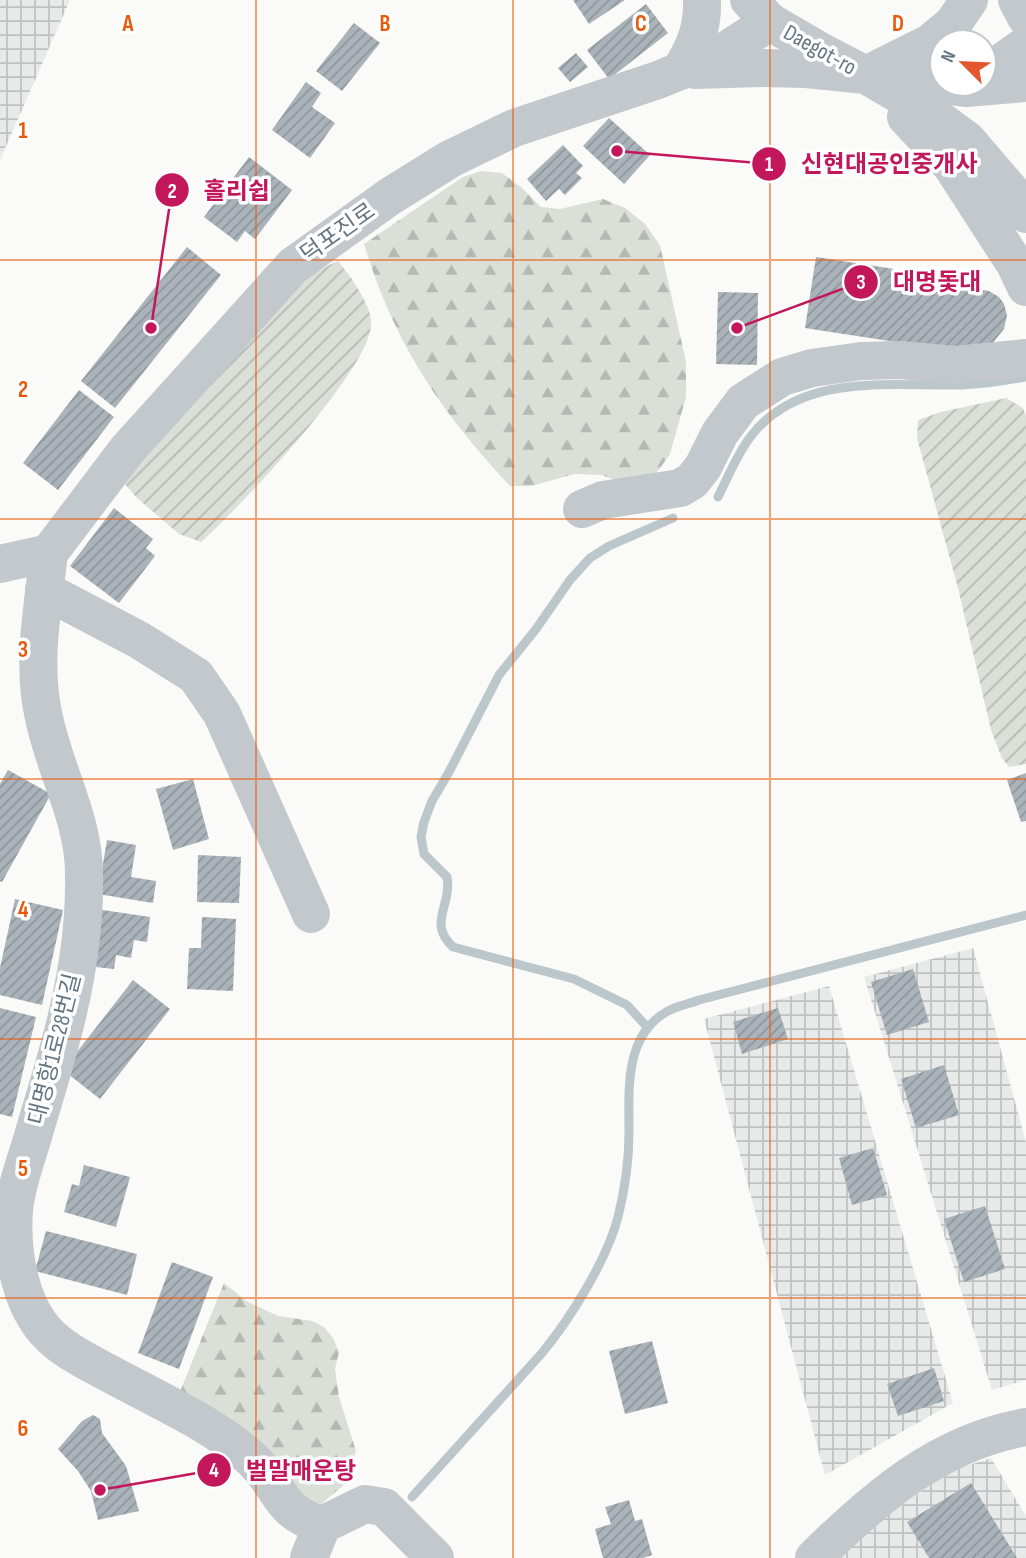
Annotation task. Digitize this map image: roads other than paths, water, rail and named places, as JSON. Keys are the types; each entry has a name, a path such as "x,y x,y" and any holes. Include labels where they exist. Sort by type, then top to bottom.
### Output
{"street":[{"path":"680,71 696,45 703,20 702,0"},
{"path":"866,75 930,43 953,24 969,0"},
{"path":"1017,0 1026,17"},
{"name":"덕포진로","path":"47,572 127,450 293,266 388,197 450,159 514,128 719,55 759,11"},
{"name":"Daegot-ro","path":"759,11 818,50 866,75 928,79"},
{"path":"998,65 1026,45"},
{"path":"680,71 760,68 866,75 926,110 967,140 1020,202 1026,214"},
{"path":"866,75 951,165 1009,254 1026,287"},
{"name":"Daegot-ro","path":"998,82 1026,83"},
{"path":"582,509 603,500 680,488 692,481 703,467 720,433 743,402 782,377 811,368 861,361 901,360 954,365 1026,358"},
{"path":"0,564 47,572 139,640 195,677 222,714 311,914"},
{"name":"대명항1로28번길","path":"47,572 39,657 42,710 47,735 75,812 84,872 78,953 68,1016 20,1178 7,1245 30,1307 56,1342 82,1359 201,1423 235,1445 255,1462 290,1511 306,1520 316,1541 365,1504 384,1507 436,1558"},
{"path":"814,1558 841,1531 898,1483 944,1454 979,1440 1026,1427"}],"waterway":[{"path":"718,497 751,436 771,415 795,401 848,387 961,385 1025,377"},
{"path":"648,1028 627,1005 574,979 453,947 445,938 441,922 448,887 447,877 424,854 421,837 432,801 499,675 570,580 590,558 609,546 673,518"},
{"path":"412,1497 542,1353 597,1270 613,1234 625,1185 632,1064 643,1034 654,1021 672,1009 699,1000 1026,915"}],"place":[{"name":"신현대공인중개사","path":"617,151"},
{"name":"홀리쉽","path":"151,328"},
{"name":"대명돛대","path":"737,328"},
{"name":"벌말매운탕","path":"100,1490"}]}
